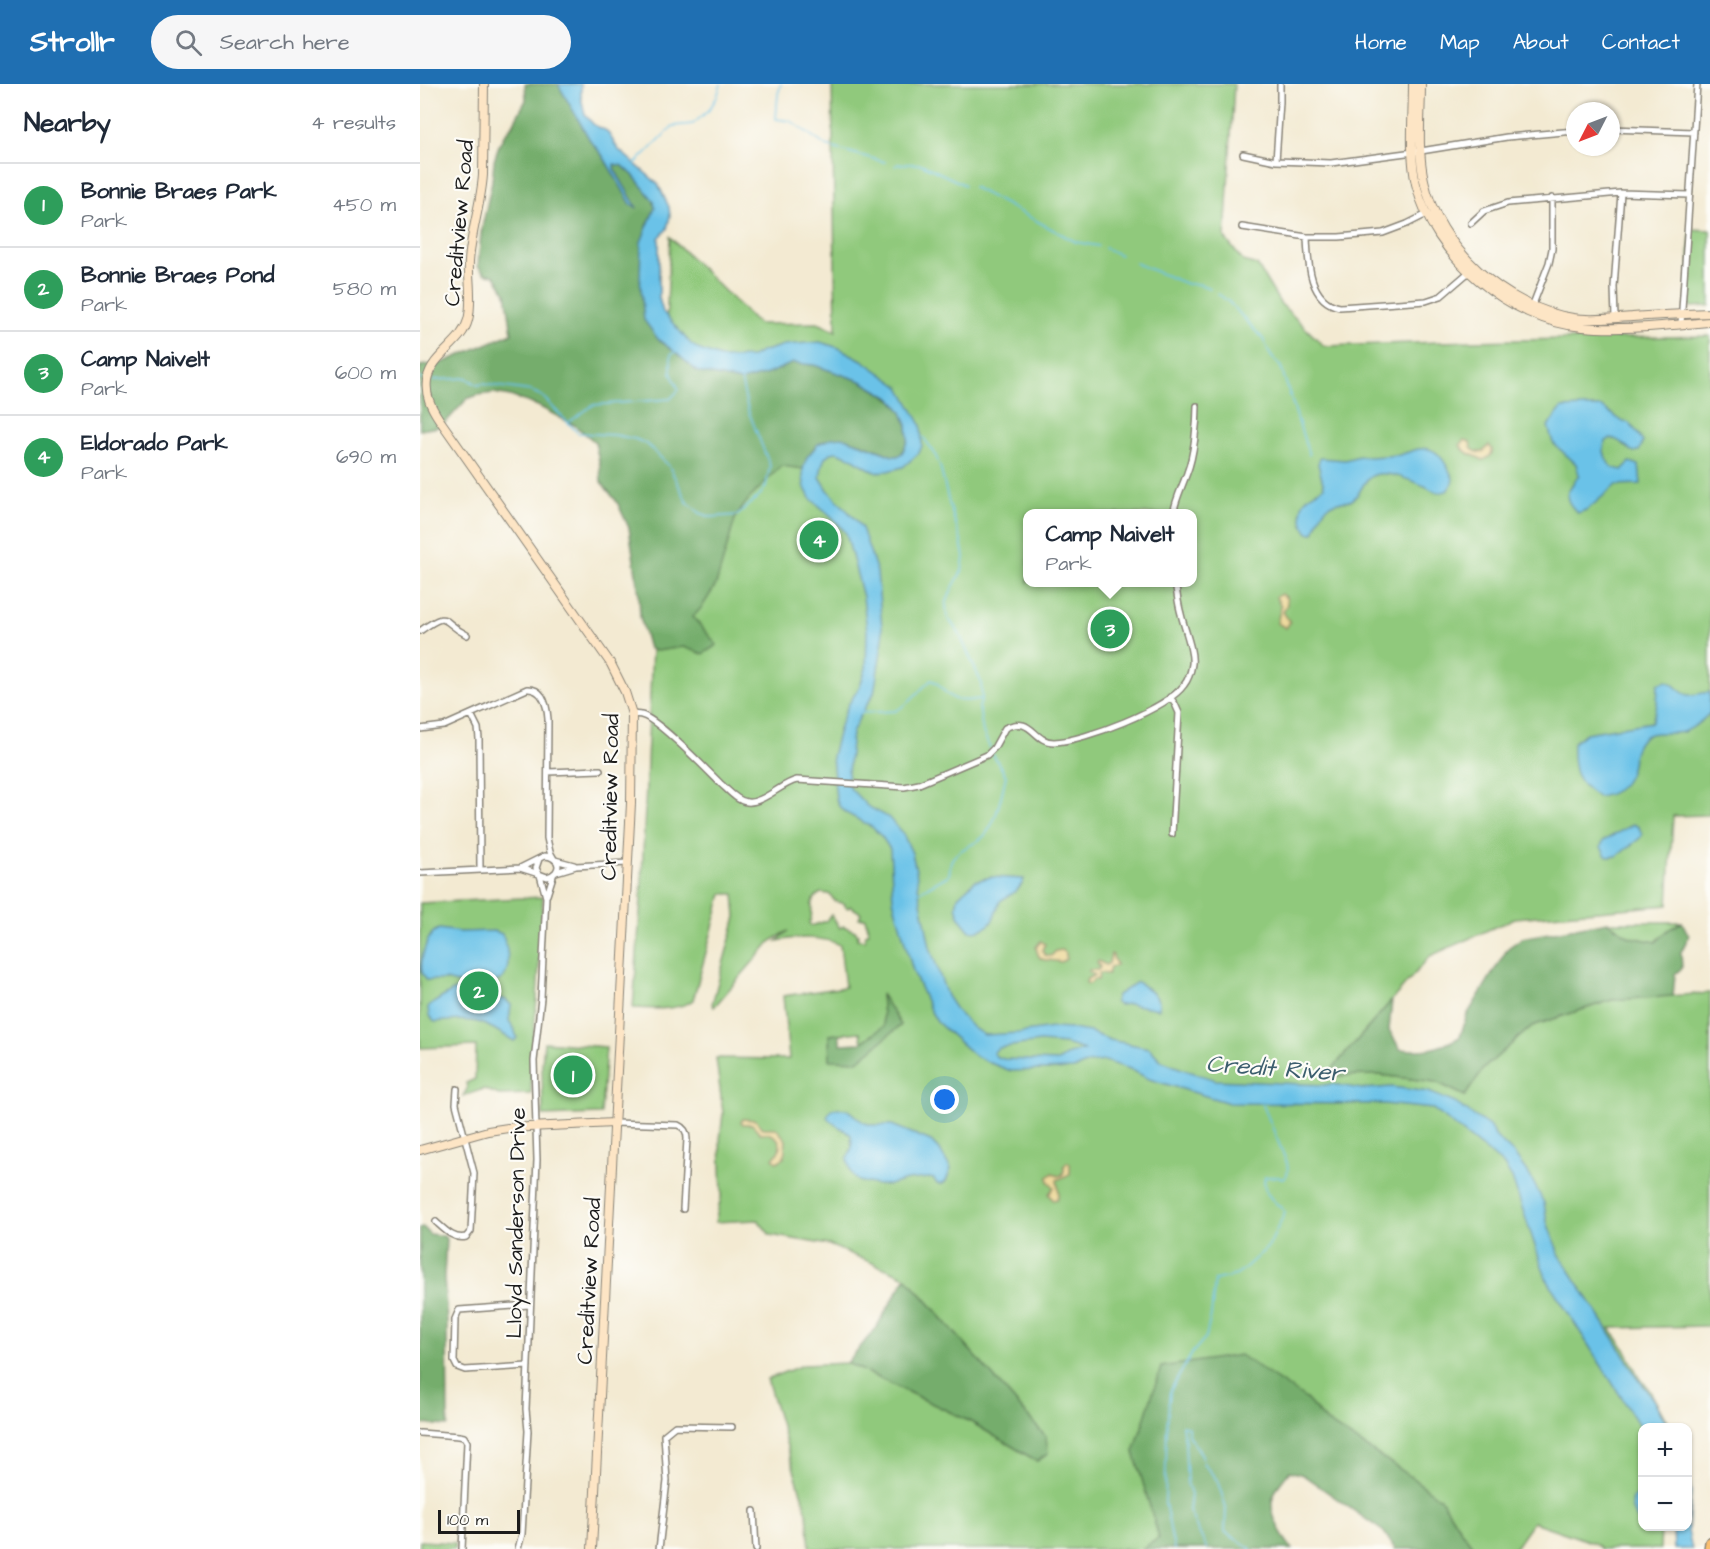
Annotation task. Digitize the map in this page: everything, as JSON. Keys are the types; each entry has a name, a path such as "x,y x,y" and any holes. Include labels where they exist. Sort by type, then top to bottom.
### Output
{"main road":[{"path":"1709,1549 1710,1542"}],"street":[{"name":"Creditview Road","path":"484,84 483,175 469,258 469,318 462,332 431,368 427,383 429,400 433,411 611,664 625,692 632,714 631,803 592,1549"},
{"path":"1276,160 1280,84"},
{"path":"1413,84 1417,152 1431,202 1450,238 1487,278 1505,291 1533,305 1575,318 1710,312"},
{"path":"1421,84 1416,185 1427,214 1451,253 1469,273 1529,314 1552,322 1602,328 1710,322"},
{"path":"1681,324 1697,84"},
{"path":"1620,129 1694,132"},
{"path":"1244,154 1276,160 1331,163 1507,137 1566,132"},
{"path":"1471,223 1484,211 1509,203 1621,193 1689,195"},
{"path":"1615,318 1614,287 1621,193"},
{"path":"1529,314 1552,249 1552,198"},
{"path":"1242,226 1307,237 1339,237 1383,233 1427,214"},
{"path":"1307,237 1310,272 1321,297 1333,306 1426,301 1441,296 1469,273"},
{"path":"1174,509 1178,493 1188,472 1197,423 1197,406"},
{"path":"632,714 643,715 667,732 732,794 746,802 753,802 776,792 792,781 904,787 919,784 987,755 994,748 1005,728 1016,724 1026,725 1046,740 1054,742 1080,738 1143,714 1170,697 1184,686 1192,661 1176,587"},
{"path":"420,632 441,619 449,621 457,630 467,635"},
{"path":"420,729 440,727 527,689 539,692 547,711 547,838 550,852 558,866 555,874"},
{"path":"1170,697 1179,713 1172,834"},
{"path":"471,714 478,728 479,739 480,869"},
{"path":"548,772 600,770"},
{"path":"539,874 536,865 547,838"},
{"path":"520,868 548,856 576,866"},
{"path":"420,873 520,868 547,877 576,866 627,863"},
{"name":"Lloyd Sanderson Drive","path":"539,874 546,897"},
{"name":"Lloyd Sanderson Drive","path":"518,1549 522,1534 528,1431 526,1409 537,1160 534,1061 541,998 546,897 555,874"},
{"path":"436,1222 459,1238 466,1237 471,1231 474,1173 456,1104 456,1089"},
{"path":"420,1150 496,1130 535,1126 614,1123 678,1125 687,1133 683,1209"},
{"path":"528,1366 465,1370 457,1367 454,1361 455,1319 459,1310 463,1309 530,1305"},
{"path":"659,1549 667,1481 664,1435 675,1426 732,1427"},
{"path":"420,1433 459,1436 464,1437 467,1442 462,1549"},
{"path":"754,1511 756,1549"}],"green space":[{"path":"525,84 558,84 631,204 636,207 614,168 614,164 623,166 633,175 654,201 655,208 645,231 658,339 698,372 741,381 767,374 793,363 814,365 861,381 892,400 902,412 907,425 908,440 902,453 898,456 854,441 829,439 819,444 810,454 803,469 781,466 749,499 736,516 716,585 693,617 717,645 703,654 683,647 657,651 649,649 640,617 639,594 629,528 617,502 601,482 595,442 574,425 538,406 494,393 467,399 447,421 438,427 420,430 420,366 442,363 512,333 506,293 495,276 484,273 478,266 481,233 494,161 499,145 526,100"},
{"path":"832,84 1234,84 1225,238 1243,261 1257,265 1280,303 1324,346 1710,336 1710,815 1673,816 1668,905 1515,918 1430,956 1326,1076 1379,1075 1436,1082 1465,1096 1483,1069 1532,1026 1612,1000 1710,993 1709,1326 1610,1328 1625,1349 1668,1423 1638,1423 1638,1531 1661,1531 1660,1549 1601,1549 1594,1543 1533,1522 1514,1549 1475,1549 1441,1499 1400,1469 1327,1422 1306,1399 1134,1452 1160,1538 1142,1549 810,1549 807,1513 767,1379 803,1365 847,1363 971,1422 1037,1461 1046,1437 906,1277 829,1245 770,1235 758,1220 715,1222 722,1194 720,1140 723,1113 716,1058 789,1059 783,996 845,987 840,945 809,938 777,941 788,931 771,941 714,1007 712,1004 736,917 734,894 722,894 693,1000 673,1008 633,1008 641,899 670,237 758,324 818,323 836,331","holes":["821,893 829,894 835,901 861,913 859,918 865,918 869,933 865,934 865,940 857,939 858,934 855,931 843,926 840,928 831,915 826,921 811,926 809,923 813,900","881,995 901,1025 830,1060 829,1035 860,1032 862,1042 884,1026"]},
{"path":"1690,229 1710,230 1710,306 1691,307 1688,301"},
{"path":"543,897 531,1062 531,1094 499,1095 484,1089 463,1096 467,1089 466,1083 475,1079 476,1046 420,1048 420,903"},
{"path":"1608,922 1681,922 1668,930 1656,942 1630,937"},
{"path":"1608,922 1630,937 1656,942 1668,930 1682,922 1689,936 1681,952 1682,968 1675,974 1673,996 1612,1000 1532,1026 1483,1069 1465,1096 1436,1082 1379,1075 1326,1076 1392,1000 1389,1030 1400,1049 1424,1050 1438,1047 1460,1037 1467,1015 1508,948 1522,938"},
{"path":"881,994 901,1025 858,1061 830,1060 829,1035 839,1034 841,1044 861,1043 884,1026"},
{"path":"544,1042 606,1047 601,1114 543,1116"},
{"path":"423,1227 430,1234 444,1236 446,1239 444,1277 448,1426 420,1424 420,1228"},
{"path":"906,1277 1046,1437 1048,1454 1037,1461 971,1422 847,1363 876,1328"},
{"path":"1240,1355 1306,1399 1327,1422 1400,1469 1441,1499 1475,1549 1395,1549 1384,1532 1303,1475 1290,1471 1275,1492 1272,1505 1275,1521 1293,1549 1142,1549 1159,1538 1134,1452 1161,1367"},
{"path":"420,1541 455,1543 455,1549 420,1549"}],"sand":[{"path":"1465,440 1470,442 1472,449 1477,452 1483,452 1489,445 1492,449 1491,454 1483,460 1468,453 1460,445"},
{"path":"1281,594 1286,597 1287,604 1283,612 1290,622 1286,628 1277,623 1281,607 1276,597"},
{"path":"1041,941 1045,944 1042,950 1045,955 1051,956 1056,951 1062,950 1066,953 1066,959 1060,962 1040,958 1036,947"},
{"path":"1111,954 1116,966 1110,967 1108,974 1099,973 1098,980 1094,979 1090,984 1086,983 1087,979 1094,975 1089,970 1098,970 1100,967 1098,961 1106,965 1109,963"},
{"path":"743,1119 756,1120 763,1128 776,1128 786,1140 784,1158 777,1162 773,1159 780,1144 776,1137 760,1133 752,1124 743,1124 741,1122"},
{"path":"1067,1162 1070,1164 1070,1174 1057,1180 1059,1194 1057,1199 1053,1200 1049,1194 1054,1187 1048,1177 1053,1173 1058,1176 1062,1175"}],"water":[{"name":"Credit River","path":"558,84 581,84 585,115 594,125 607,131 618,149 658,184 669,207 670,216 667,229 659,238 659,298 663,312 691,344 700,350 723,358 752,357 784,345 820,342 839,348 862,360 900,387 921,425 922,446 919,453 903,467 875,472 837,452 830,453 825,458 820,477 828,490 862,528 877,572 883,639 874,693 852,733 849,787 867,806 888,817 903,834 912,853 930,947 947,996 957,1011 973,1028 984,1035 1052,1028 1090,1032 1110,1040 1149,1048 1162,1061 1216,1080 1332,1084 1362,1089 1392,1087 1429,1092 1455,1103 1489,1126 1530,1176 1544,1203 1547,1222 1559,1254 1634,1373 1655,1402 1666,1423 1638,1424 1546,1278 1512,1178 1503,1164 1433,1109 1384,1104 1229,1103 1149,1079 1130,1069 1105,1061 1088,1063 1074,1069 1011,1071 974,1055 937,1022 913,971 893,900 890,849 872,827 846,813 836,799 832,756 848,705 860,686 866,668 867,631 863,597 846,533 810,498 803,478 807,457 818,444 832,438 842,437 898,456 902,453 908,440 907,425 902,412 892,399 861,381 814,365 793,363 767,374 741,381 698,372 658,339 644,320 640,278 641,242 655,208 654,201 633,175 623,166 614,164 614,169 637,208 631,204 603,156 590,140","holes":["1040,1042 1065,1044 1084,1050 1069,1054 1058,1061 1004,1059 993,1053 998,1048"]},
{"path":"1602,407 1622,421 1629,423 1643,442 1639,451 1633,452 1615,439 1605,443 1605,456 1613,468 1622,470 1630,462 1639,465 1641,484 1616,485 1586,510 1578,513 1567,497 1569,489 1579,475 1576,464 1553,443 1548,426 1562,408"},
{"path":"1418,449 1433,451 1444,461 1453,478 1447,491 1436,492 1399,476 1378,474 1368,479 1352,500 1328,506 1322,513 1314,533 1308,533 1302,520 1301,510 1308,497 1324,487 1318,464 1320,458 1345,460 1359,456 1399,455"},
{"path":"1666,681 1688,695 1710,692 1710,713 1694,727 1683,732 1654,733 1643,737 1636,747 1625,782 1616,791 1598,797 1584,786 1574,768 1573,743 1586,733 1652,722 1657,705 1658,684"},
{"path":"1633,824 1639,827 1642,835 1640,838 1617,856 1606,856 1601,847 1603,841"},
{"path":"991,877 1024,879 1017,890 1000,901 987,927 970,931 961,920 956,907 958,897 975,881"},
{"path":"439,929 460,932 495,931 502,934 508,956 506,974 499,981 484,984 480,990 506,1000 511,1005 509,1021 517,1038 514,1041 485,1024 469,1020 435,1022 429,1016 428,1008 459,988 460,984 446,980 427,980 422,972 427,941"},
{"path":"1137,982 1156,997 1159,1009 1129,1004 1119,1005 1115,1002 1117,995"},
{"path":"832,1109 848,1110 863,1122 871,1125 892,1125 931,1141 939,1149 951,1169 946,1181 943,1184 937,1184 934,1179 929,1178 877,1185 859,1181 851,1172 847,1159 852,1147 851,1135 829,1120 827,1116"},
{"path":"1638,1495 1638,1520 1632,1510 1632,1498"},
{"path":"1673,1531 1688,1531 1692,1549 1674,1549"}],"waterway":[{"path":"634,165 673,126 693,124 709,110 717,97 721,84"},
{"path":"781,84 776,119 791,121 826,146 885,162"},
{"path":"895,166 921,164 965,185"},
{"path":"973,187 1076,242 1098,246"},
{"path":"1105,248 1120,255"},
{"path":"1135,263 1187,284 1198,284 1210,288"},
{"path":"1218,294 1228,301 1263,339 1271,356 1281,367 1309,455"},
{"path":"569,422 593,405 670,399 679,390 671,373 671,354 675,352"},
{"path":"433,380 466,378 478,385 531,391 542,396 578,433 615,435 647,444 669,466 687,502 700,513 711,517 738,515 760,495 766,486 770,466 748,410 741,380"},
{"path":"923,437 934,452 940,466 961,541 964,557 962,571 946,604 947,617 959,633 981,682 982,699 979,707 983,732 990,748"},
{"path":"859,713 896,711 931,680 956,700 981,699"},
{"path":"919,892 949,875 951,861 954,857 985,835 993,822 1006,776 992,753"},
{"path":"1174,1549 1165,1503 1170,1391 1193,1352 1206,1337 1215,1280 1237,1275 1269,1246 1285,1212 1270,1197 1265,1188 1265,1177 1282,1179 1287,1174 1288,1168 1261,1100"},
{"path":"1182,1425 1188,1427 1188,1435 1202,1455 1203,1463 1217,1480 1226,1507 1225,1532 1251,1549"},
{"path":"1182,1426 1187,1483 1191,1494 1189,1511 1207,1549"}],"place":[{"name":"Eldorado Park","path":"819,540"},
{"name":"Camp Naivelt","path":"1110,629"},
{"name":"Bonnie Braes Pond","path":"479,991"},
{"name":"Bonnie Braes Park","path":"573,1075"}]}
